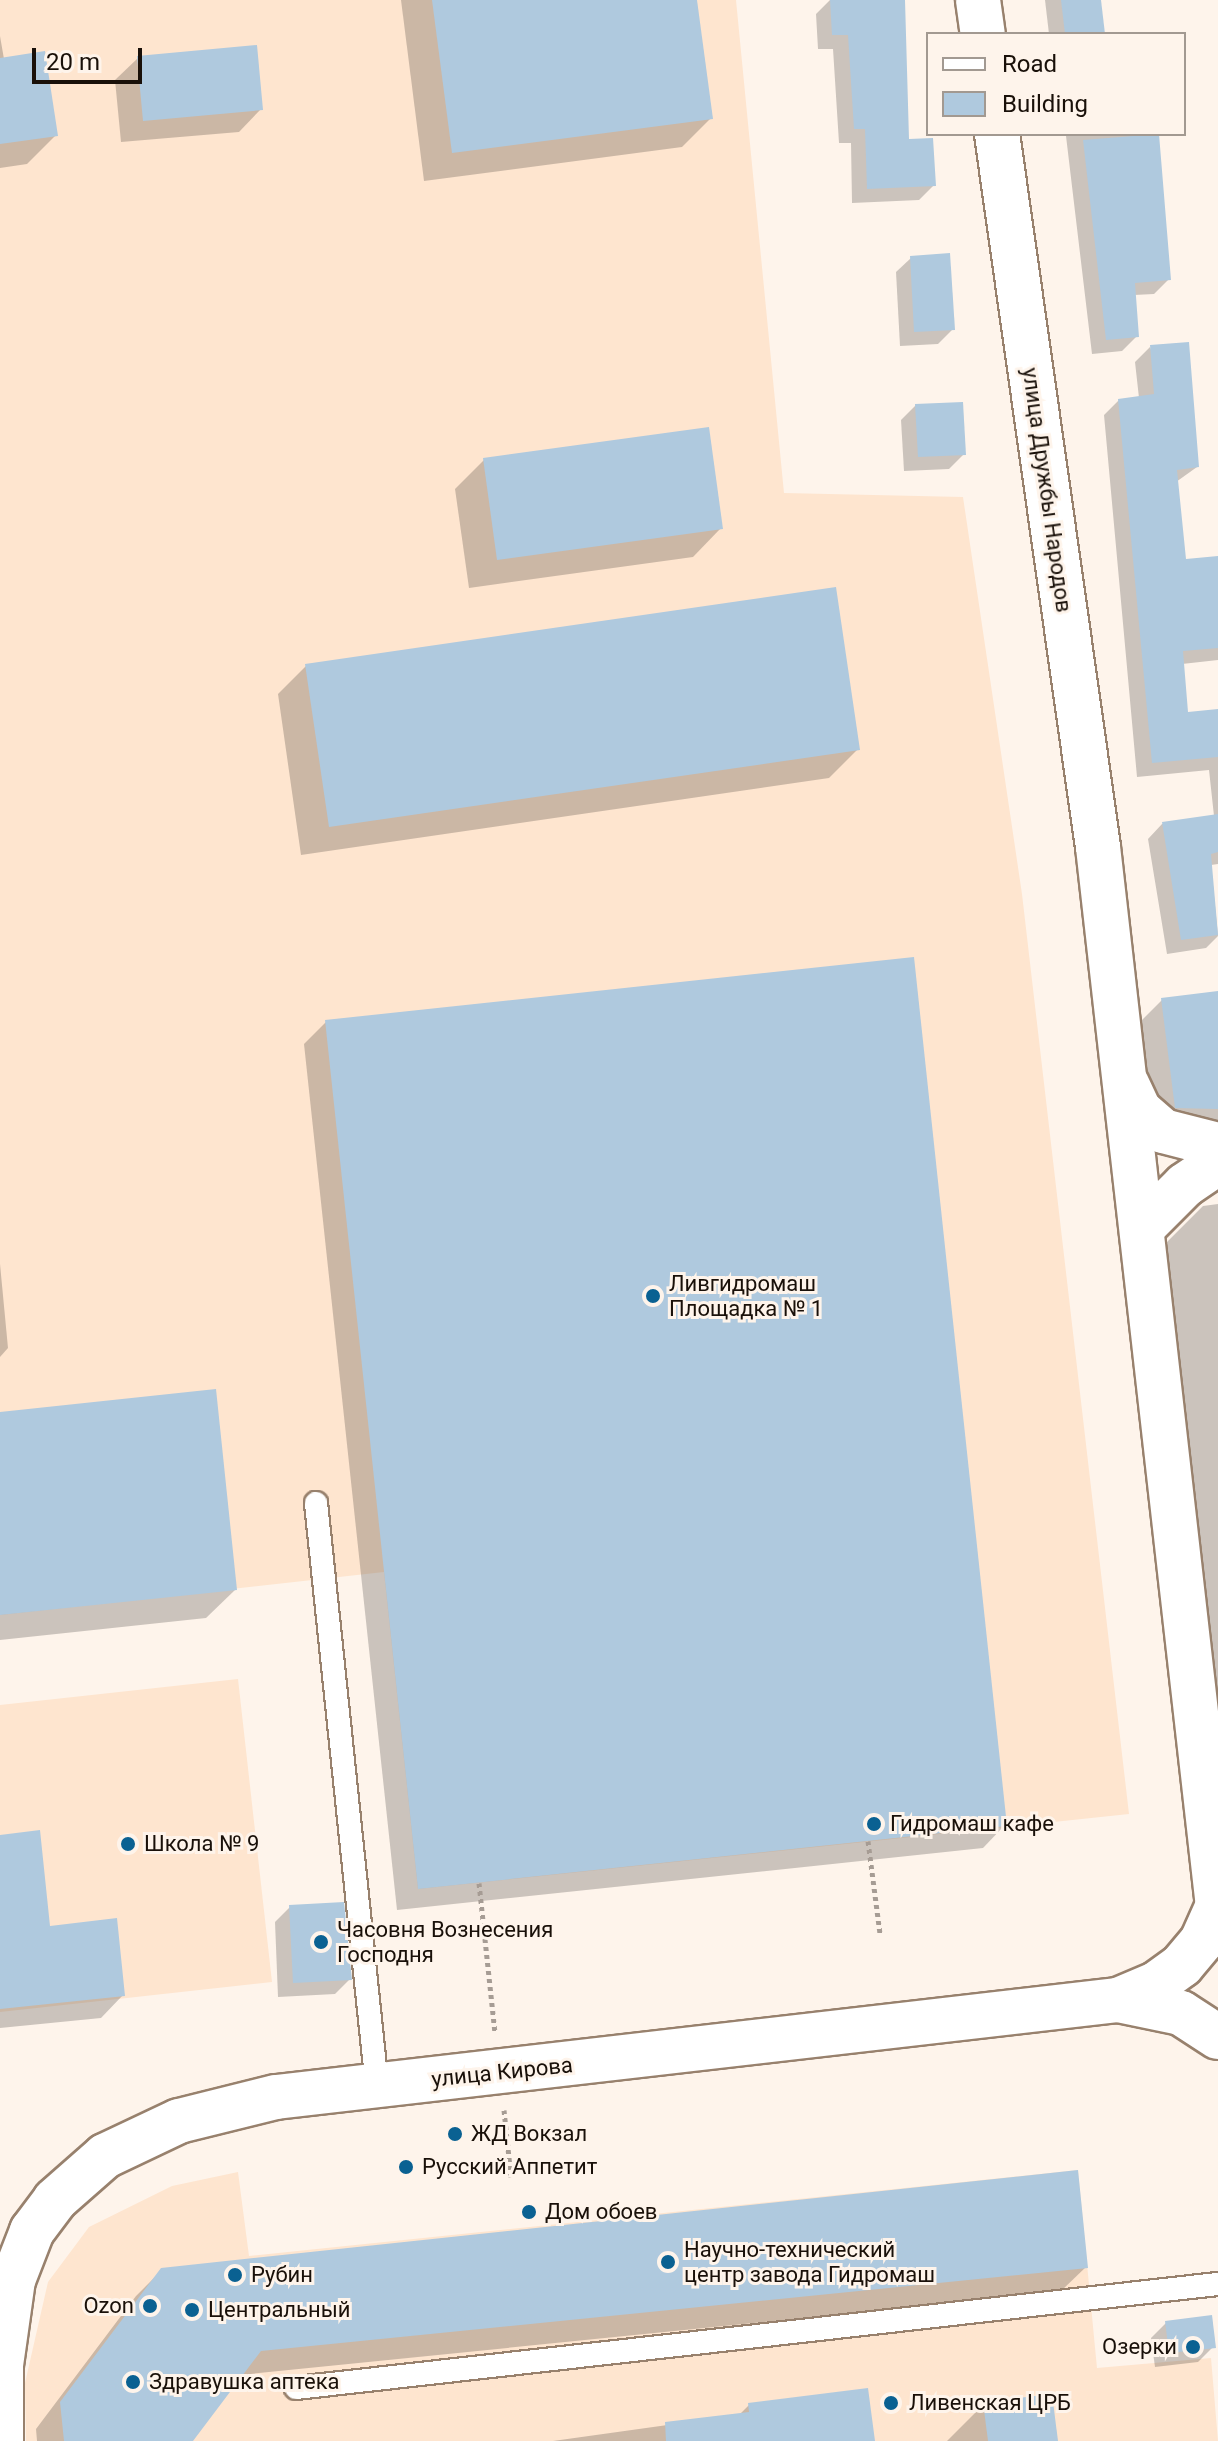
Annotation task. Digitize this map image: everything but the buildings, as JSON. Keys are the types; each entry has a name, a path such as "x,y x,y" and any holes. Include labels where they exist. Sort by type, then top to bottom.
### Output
{"street":[{"path":"978,0 983,32"},
{"name":"улица Дружбы Народов","path":"997,136 1098,847 1218,1906"},
{"path":"1126,1082 1139,1110 1154,1125 1191,1142 1218,1145"},
{"path":"1143,1227 1185,1185 1218,1163"},
{"path":"1118,2000 1156,1984 1182,1965 1202,1941 1218,1906"},
{"name":"улица Кирова","path":"1,2441 1,2365 13,2280 32,2231 72,2183 105,2156 179,2121 242,2103 1118,2000 1181,2013 1218,2037"}],"lane":[{"path":"316,1503 377,2086"},
{"path":"296,2388 1218,2284"}],"path":[{"path":"868,1841 880,1934"},
{"path":"479,1883 511,2177"}],"shaded area":[{"path":"0,0 736,0 784,493 963,497 1022,894 1129,1814 418,1889 384,1572 0,1615"},
{"name":"Школа № 9","path":"238,1679 272,1982 0,2012 0,1705"},
{"path":"1078,2170 1097,2368 1211,2358 1218,2441 26,2441 25,2383 48,2282 89,2227 172,2186 238,2172 249,2256"}],"place":[{"name":"Ливгидромаш Площадка № 1","path":"653,1296"},
{"name":"Гидромаш кафе","path":"874,1824"},
{"name":"Школа № 9","path":"128,1844"},
{"name":"Часовня Вознесения Господня","path":"321,1942"},
{"name":"ЖД Вокзал","path":"455,2134"},
{"name":"Русский Аппетит","path":"406,2167"},
{"name":"Дом обоев","path":"529,2212"},
{"name":"Научно-технический центр завода Гидромаш","path":"668,2262"},
{"name":"Рубин","path":"235,2275"},
{"name":"Ozon","path":"150,2306"},
{"name":"Центральный","path":"192,2310"},
{"name":"Озерки","path":"1193,2347"},
{"name":"Здравушка аптека","path":"133,2382"},
{"name":"Ливенская ЦРБ","path":"891,2403"}]}
